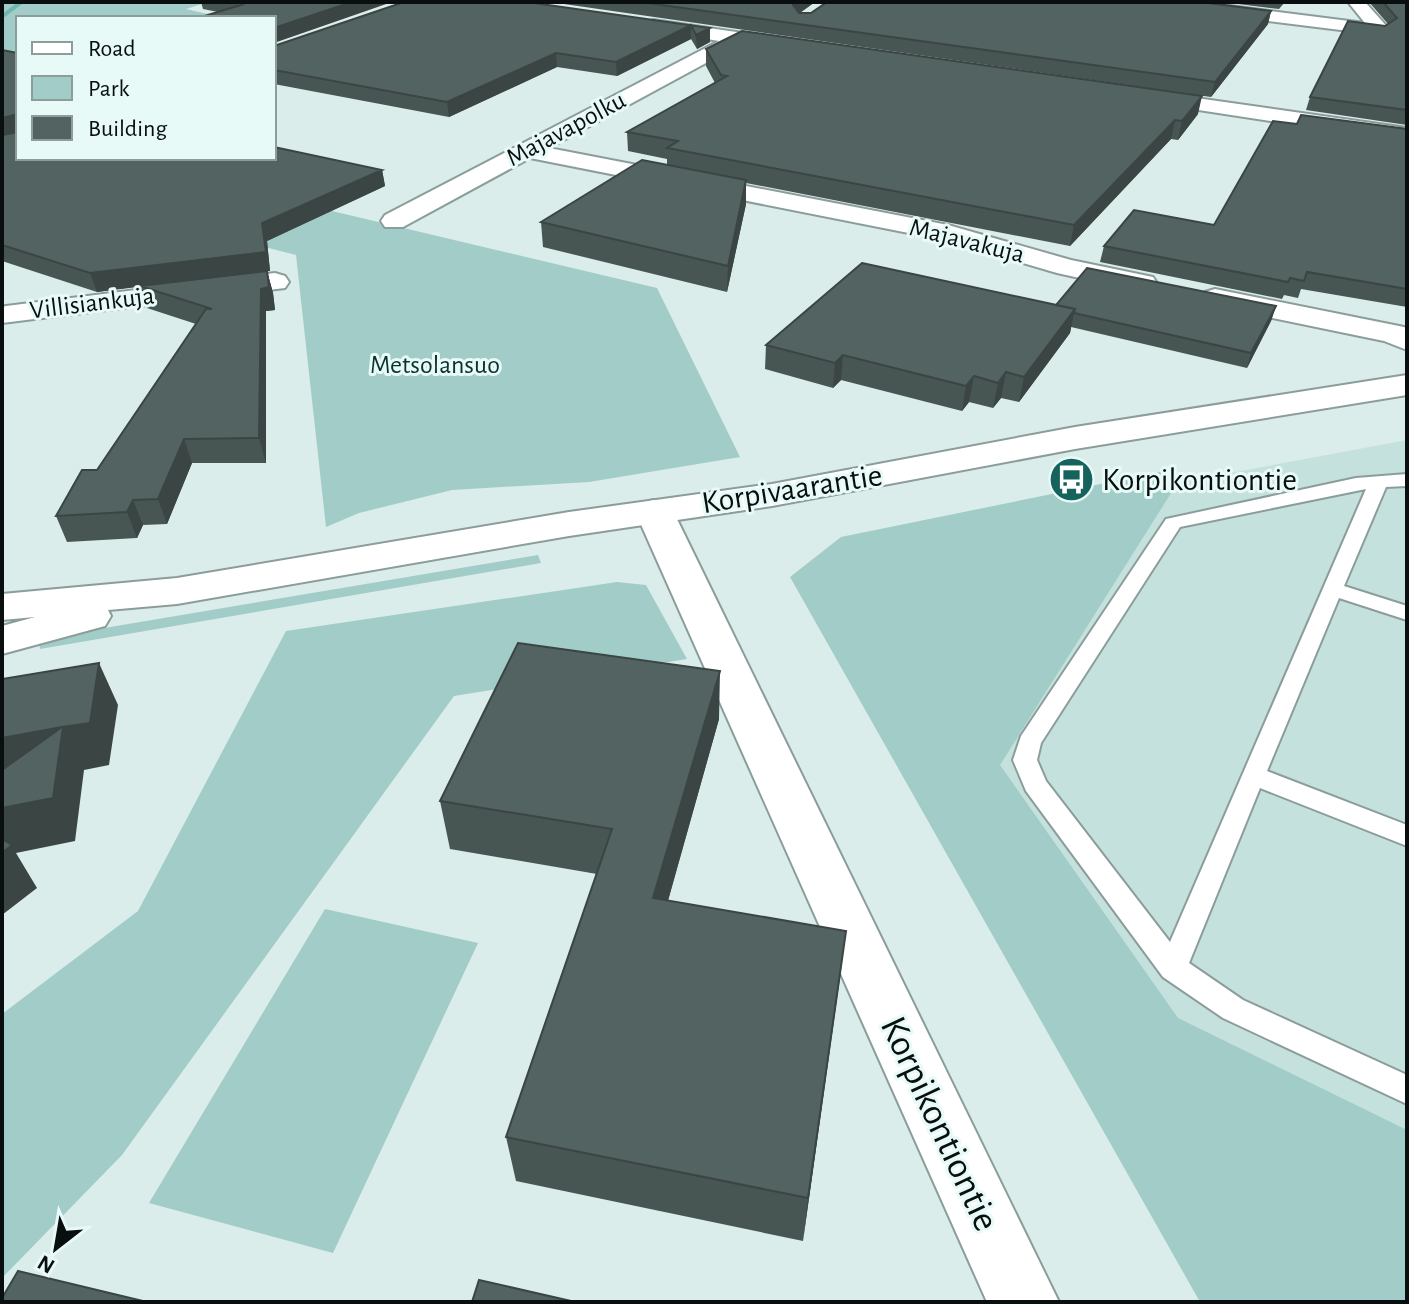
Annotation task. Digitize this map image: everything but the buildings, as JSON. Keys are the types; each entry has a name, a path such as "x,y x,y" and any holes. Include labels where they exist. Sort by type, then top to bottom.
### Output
{"street":[{"path":"1157,2 1381,30 1356,2"},
{"path":"631,22 805,48"},
{"name":"Majavapolku","path":"394,221 738,38"},
{"path":"1125,94 1407,135"},
{"name":"Majavakuja","path":"524,150 948,233 1067,267 1393,334 1407,341"},
{"name":"Villisiankuja","path":"3,311 275,282"},
{"name":"Korpivaarantie","path":"2,607 177,591 654,511 772,495 1075,438 1407,385"},
{"name":"Korpikontiontie","path":"654,511 1023,1302"},
{"name":"Korpivaarantie","path":"2,640 177,591"}],"lane":[{"path":"1407,480 1379,481 1173,523 1029,742 1025,760 1035,785 1173,968 1233,1009 1407,1090"},
{"path":"1173,968 1379,481"},
{"path":"1333,589 1407,613"},
{"path":"1253,775 1407,836"}],"shaded area":[{"path":"1407,440 1407,1302 1263,1302 860,542"}],"green space":[{"path":"2,2 208,2 186,9 216,16 16,16 16,59 2,63"},
{"name":"Metsolansuo","path":"2,133 16,160 116,160 657,288 740,457 589,482 452,490 359,513 326,527 296,255 2,180"},
{"path":"1160,472 1178,482 1000,765 1178,1018 1407,1130 1407,1302 1200,1302 790,577 841,537"},
{"path":"538,555 541,563 40,649 39,639"},
{"path":"617,582 646,585 687,659 454,696 122,1155 2,1278 2,1014 138,911 286,631"},
{"path":"325,909 478,943 333,1253 149,1203"}],"waterway":[{"path":"2,17 22,2"}],"place":[{"name":"Korpikontiontie","path":"1071,480"}]}
